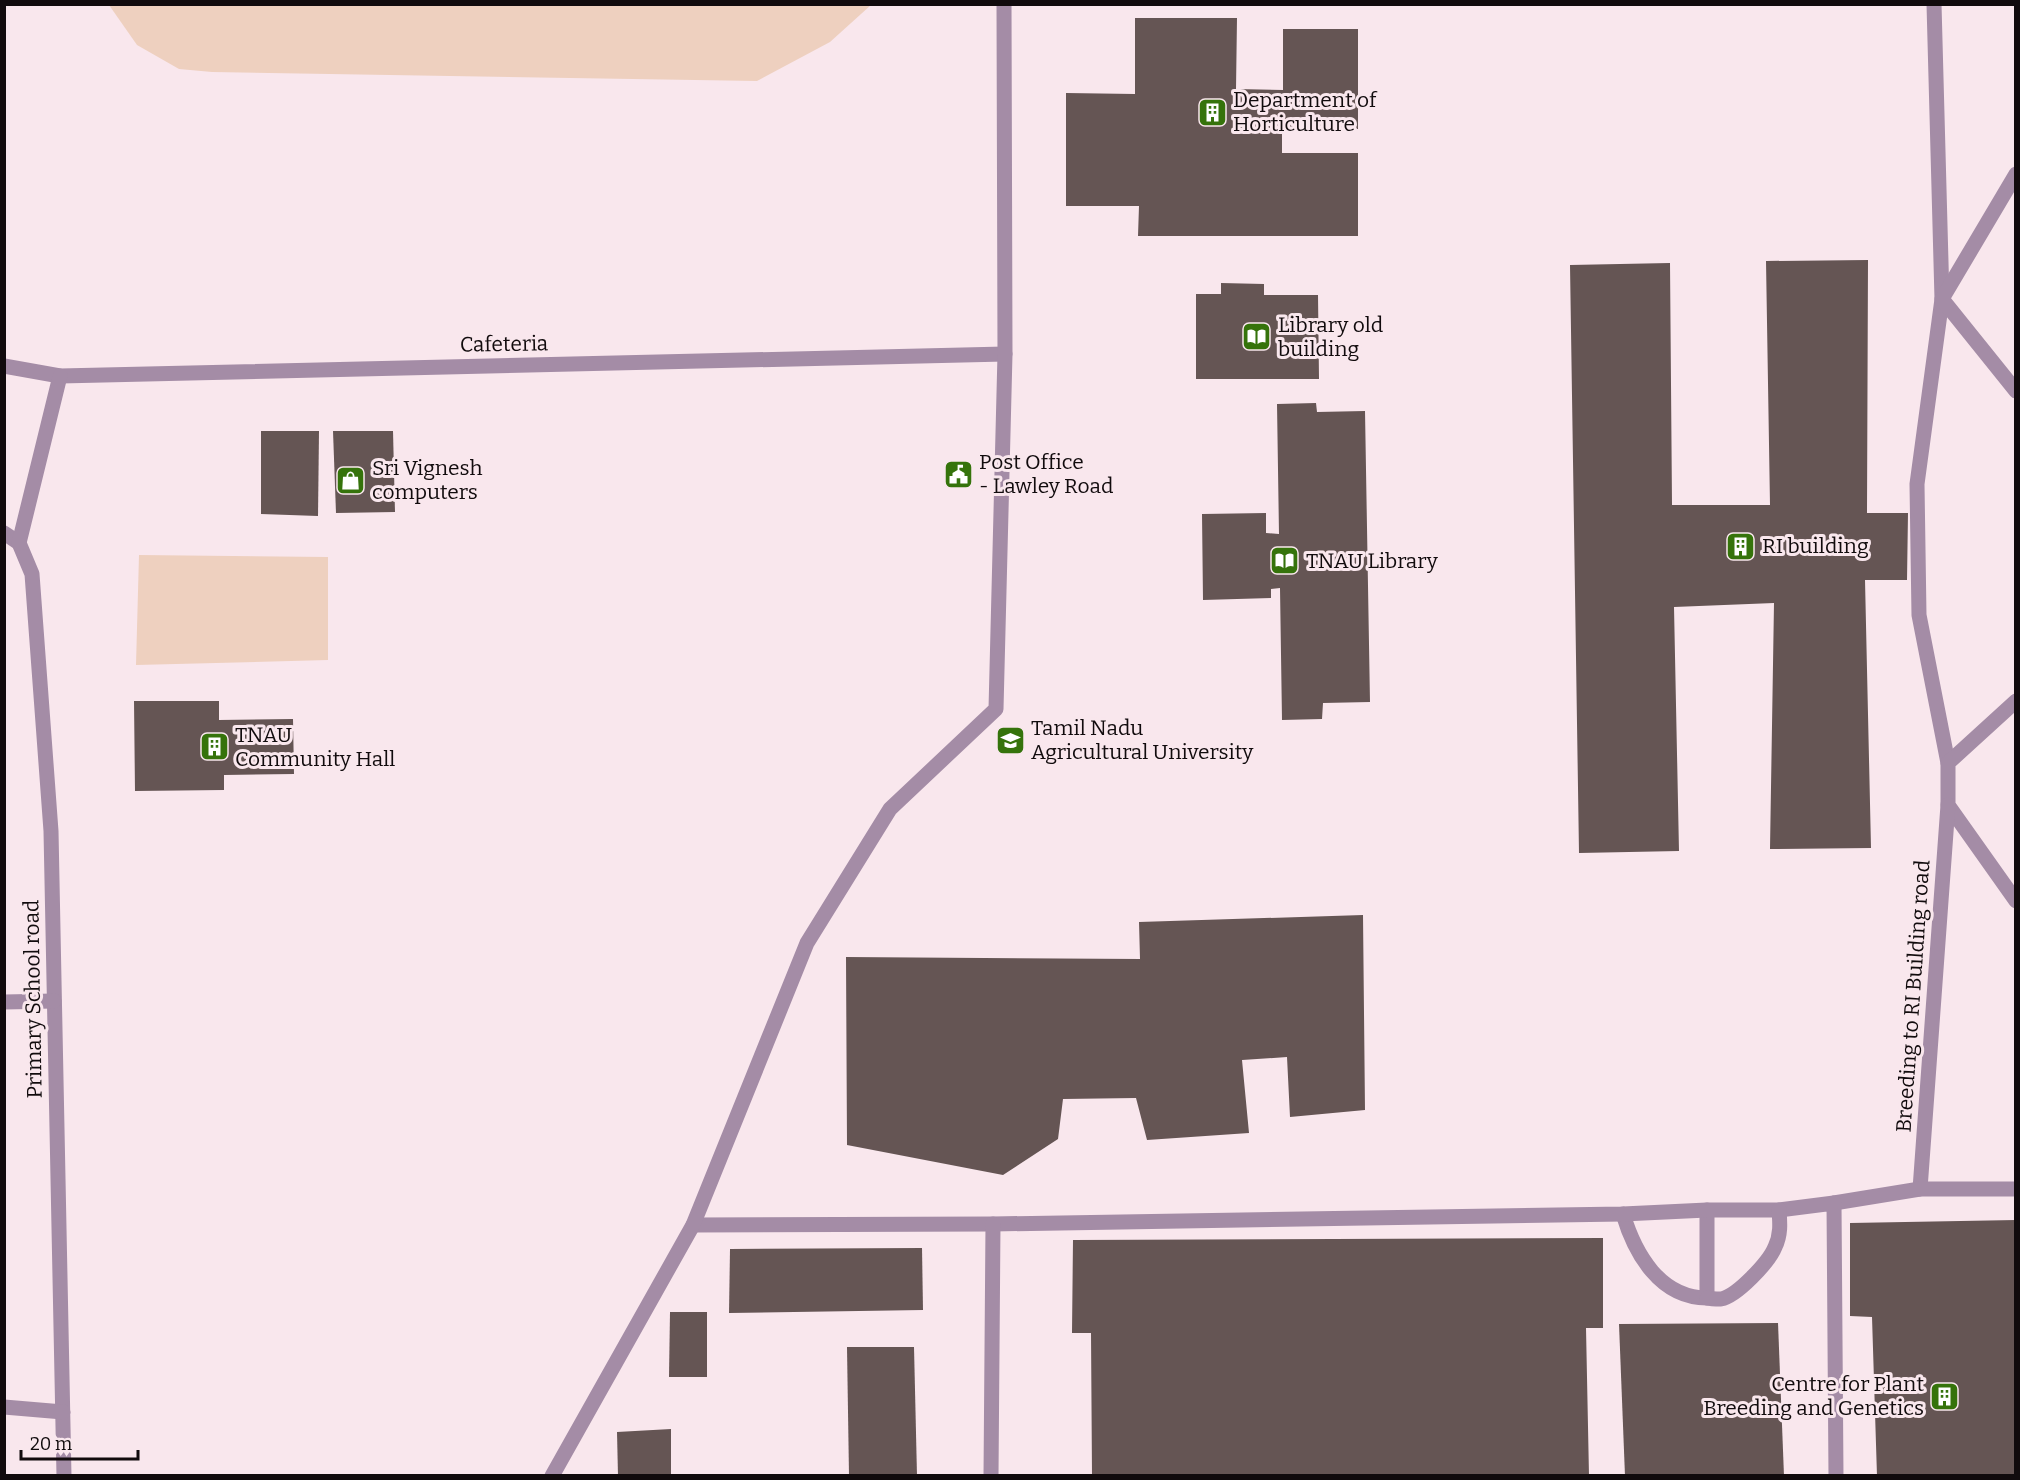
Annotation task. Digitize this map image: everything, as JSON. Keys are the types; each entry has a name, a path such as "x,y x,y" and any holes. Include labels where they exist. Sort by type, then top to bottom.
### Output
{"street":[{"path":"552,1476 693,1225 807,943 890,809 996,709 1005,354 1004,4"},
{"path":"1934,4 1942,299 2016,391"},
{"path":"1942,299 2016,174"},
{"name":"Breeding to RI Building road","path":"1920,1189 1948,805 1948,763 1919,615 1917,484 1942,299"},
{"name":"Cafeteria","path":"4,366 60,376 1005,354"},
{"path":"4,533 19,543 60,376"},
{"name":"Primary School road","path":"19,543 32,574 51,831 64,1476"},
{"path":"1948,763 2016,700"},
{"path":"1948,805 2016,901"},
{"path":"4,1002 54,1001"},
{"path":"693,1225 993,1224 1779,1210 1920,1189 2016,1189"},
{"path":"1834,1203 1836,1476"},
{"path":"1707,1210 1707,1298"},
{"path":"1623,1214 1634,1245 1656,1277 1677,1292 1688,1296 1722,1299 1736,1292 1775,1249 1780,1233 1779,1210"},
{"path":"991,1476 993,1224"},
{"path":"4,1407 63,1412"}],"shaded area":[{"path":"109,5 871,5 830,42 757,81 212,72 179,69 137,45"},
{"path":"139,555 328,557 328,660 136,665"}],"building":[{"name":"Department of Horticulture","path":"1135,18 1237,18 1236,89 1283,90 1283,29 1358,29 1358,129 1282,129 1282,153 1358,153 1358,236 1138,236 1139,206 1066,206 1066,93 1135,94"},
{"name":"RI building","path":"1868,260 1867,513 1908,513 1907,580 1865,580 1871,848 1770,849 1774,603 1674,607 1679,851 1579,853 1570,265 1670,263 1672,505 1770,505 1766,261"},
{"name":"Library old building","path":"1221,283 1264,284 1264,295 1318,295 1319,379 1196,379 1196,294 1221,294"},
{"name":"TNAU Library","path":"1316,403 1317,412 1365,411 1370,702 1323,703 1322,719 1282,720 1280,588 1271,589 1271,598 1203,600 1202,514 1266,513 1266,533 1279,534 1277,404"},
{"path":"261,431 319,431 318,516 261,514"},
{"path":"333,431 393,431 395,512 336,513"},
{"name":"TNAU Community Hall","path":"134,701 219,701 219,720 293,719 294,774 224,775 224,790 135,791"},
{"path":"1363,915 1365,1110 1290,1117 1287,1057 1242,1060 1249,1133 1147,1140 1136,1098 1063,1099 1058,1139 1003,1175 847,1145 846,957 1140,959 1139,922"},
{"name":"Centre for Plant Breeding and Genetics","path":"2016,1220 2016,1476 1877,1476 1872,1317 1850,1316 1850,1223"},
{"path":"1603,1238 1603,1328 1586,1328 1589,1476 1092,1476 1091,1333 1072,1333 1073,1240"},
{"path":"922,1248 923,1310 729,1313 730,1249"},
{"path":"670,1312 707,1312 707,1377 669,1377"},
{"path":"1778,1323 1784,1476 1625,1476 1619,1324"},
{"path":"847,1347 914,1347 917,1476 849,1476"},
{"path":"671,1429 671,1476 618,1476 617,1432"}],"place":[{"name":"Department of Horticulture","path":"1212,112"},
{"name":"Library old building","path":"1257,337"},
{"name":"Post Office - Lawley Road","path":"958,474"},
{"name":"Sri Vignesh computers","path":"351,480"},
{"name":"RI building","path":"1741,546"},
{"name":"TNAU Library","path":"1285,561"},
{"name":"Tamil Nadu Agricultural University","path":"1010,740"},
{"name":"TNAU Community Hall","path":"214,747"},
{"name":"Centre for Plant Breeding and Genetics","path":"1945,1396"}]}
